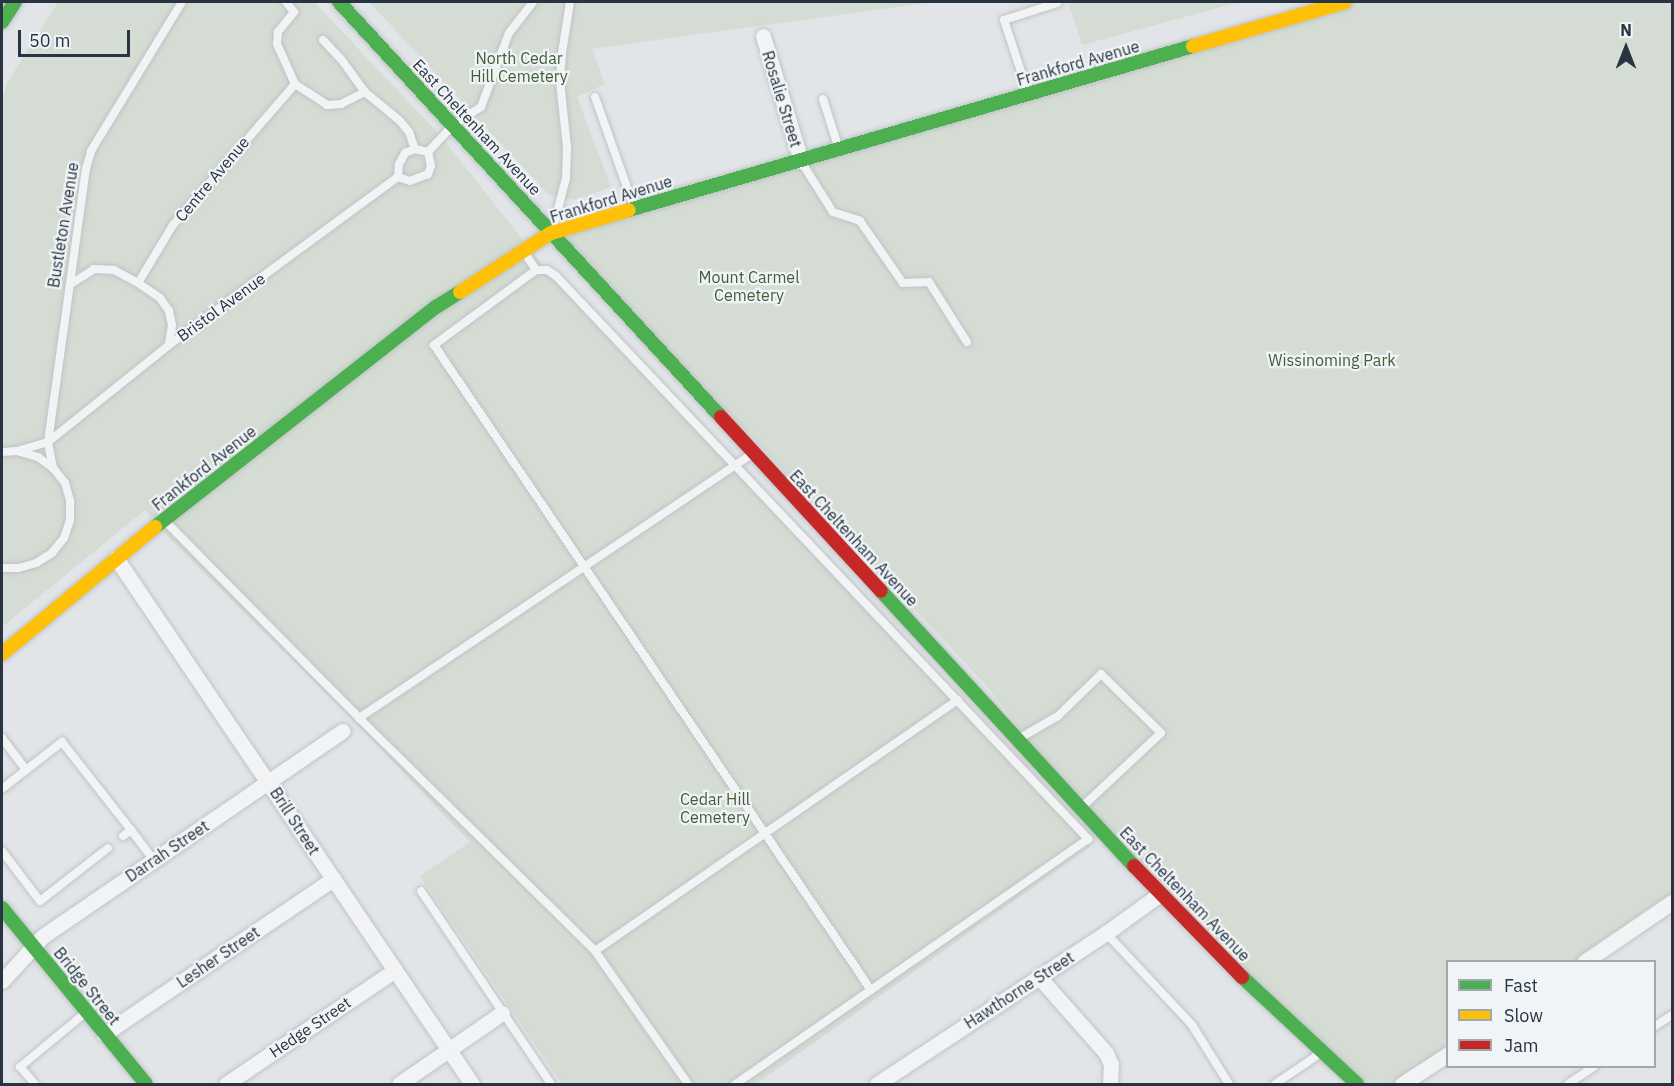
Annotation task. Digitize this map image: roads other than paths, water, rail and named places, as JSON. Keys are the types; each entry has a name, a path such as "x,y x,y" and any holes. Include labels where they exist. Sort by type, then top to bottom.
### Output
{"main road":[{"path":"2,22 15,2"},
{"name":"East Cheltenham Avenue","path":"339,2 1160,894 1246,981 1358,1084"},
{"name":"Frankford Avenue","path":"2,654 116,558 436,307 552,233 1345,2"},
{"name":"Bridge Street","path":"2,908 10,924 32,945 146,1084"}],"street":[{"name":"Rosalie Street","path":"763,36 801,161"},
{"name":"Brill Street","path":"116,558 472,1084"},
{"name":"Darrah Street","path":"2,981 32,945 342,731"},
{"name":"Lesher Street","path":"104,1034 333,879"},
{"name":"Hawthorne Street","path":"877,1084 1106,933 1160,894"},
{"path":"1587,960 1672,902"},
{"name":"Hedge Street","path":"226,1084 395,970"},
{"path":"1039,977 1106,1053 1111,1064 1110,1084"},
{"path":"399,1084 502,1013"},
{"path":"1402,1084 1446,1055"}],"lane":[{"name":"Bustleton Avenue","path":"53,468 48,442 86,169 91,151 182,2"},
{"path":"286,2 294,12 278,32 277,44 295,84 327,105 341,104 365,92"},
{"path":"428,152 453,125 480,107 509,33 533,2"},
{"path":"552,233 566,178 567,147 560,81 561,53 570,2"},
{"path":"1029,95 1004,20 1057,3"},
{"path":"323,40 341,58 365,92 400,121 409,132 415,149"},
{"name":"Centre Avenue","path":"138,282 173,225 295,84"},
{"path":"595,97 634,208"},
{"path":"823,99 840,150"},
{"path":"415,149 428,152 431,166 428,174 410,181 398,177 399,164 405,153 415,149"},
{"path":"801,161 833,212 860,221 903,283 929,282 967,342"},
{"name":"Bristol Avenue","path":"48,442 169,345 398,177"},
{"path":"523,251 536,270"},
{"path":"70,286 79,277 94,269 114,270 138,282 160,298 169,311 172,325 169,345"},
{"path":"735,1084 871,990 1088,839 556,276 547,270 536,270 434,345 871,990"},
{"path":"2,452 17,451 48,442"},
{"path":"2,573 36,563 52,553 67,529 70,501 64,483 53,468 38,457 17,451"},
{"path":"359,718 754,452"},
{"path":"164,520 359,718 596,951 688,1084"},
{"path":"2,568 18,568"},
{"path":"1018,739 1058,716 1101,674 1161,733 1081,808"},
{"path":"596,951 764,832 958,700"},
{"path":"2,739 26,770"},
{"path":"2,789 62,742 154,860"},
{"path":"123,836 131,830"},
{"path":"2,851 40,901 108,848"},
{"path":"421,891 551,1084"},
{"path":"1106,933 1192,1025 1229,1084"},
{"path":"35,1084 20,1067 86,1012"},
{"path":"1656,1026 1672,1015"},
{"path":"1275,1084 1323,1052"},
{"path":"1568,1084 1592,1068"}],"park label":[{"name":"North Cedar Hill Cemetery","path":"519,67"},
{"name":"Mount Carmel Cemetery","path":"749,286"},
{"name":"Wissinoming Park","path":"1332,360"},
{"name":"Cedar Hill Cemetery","path":"715,808"}]}
